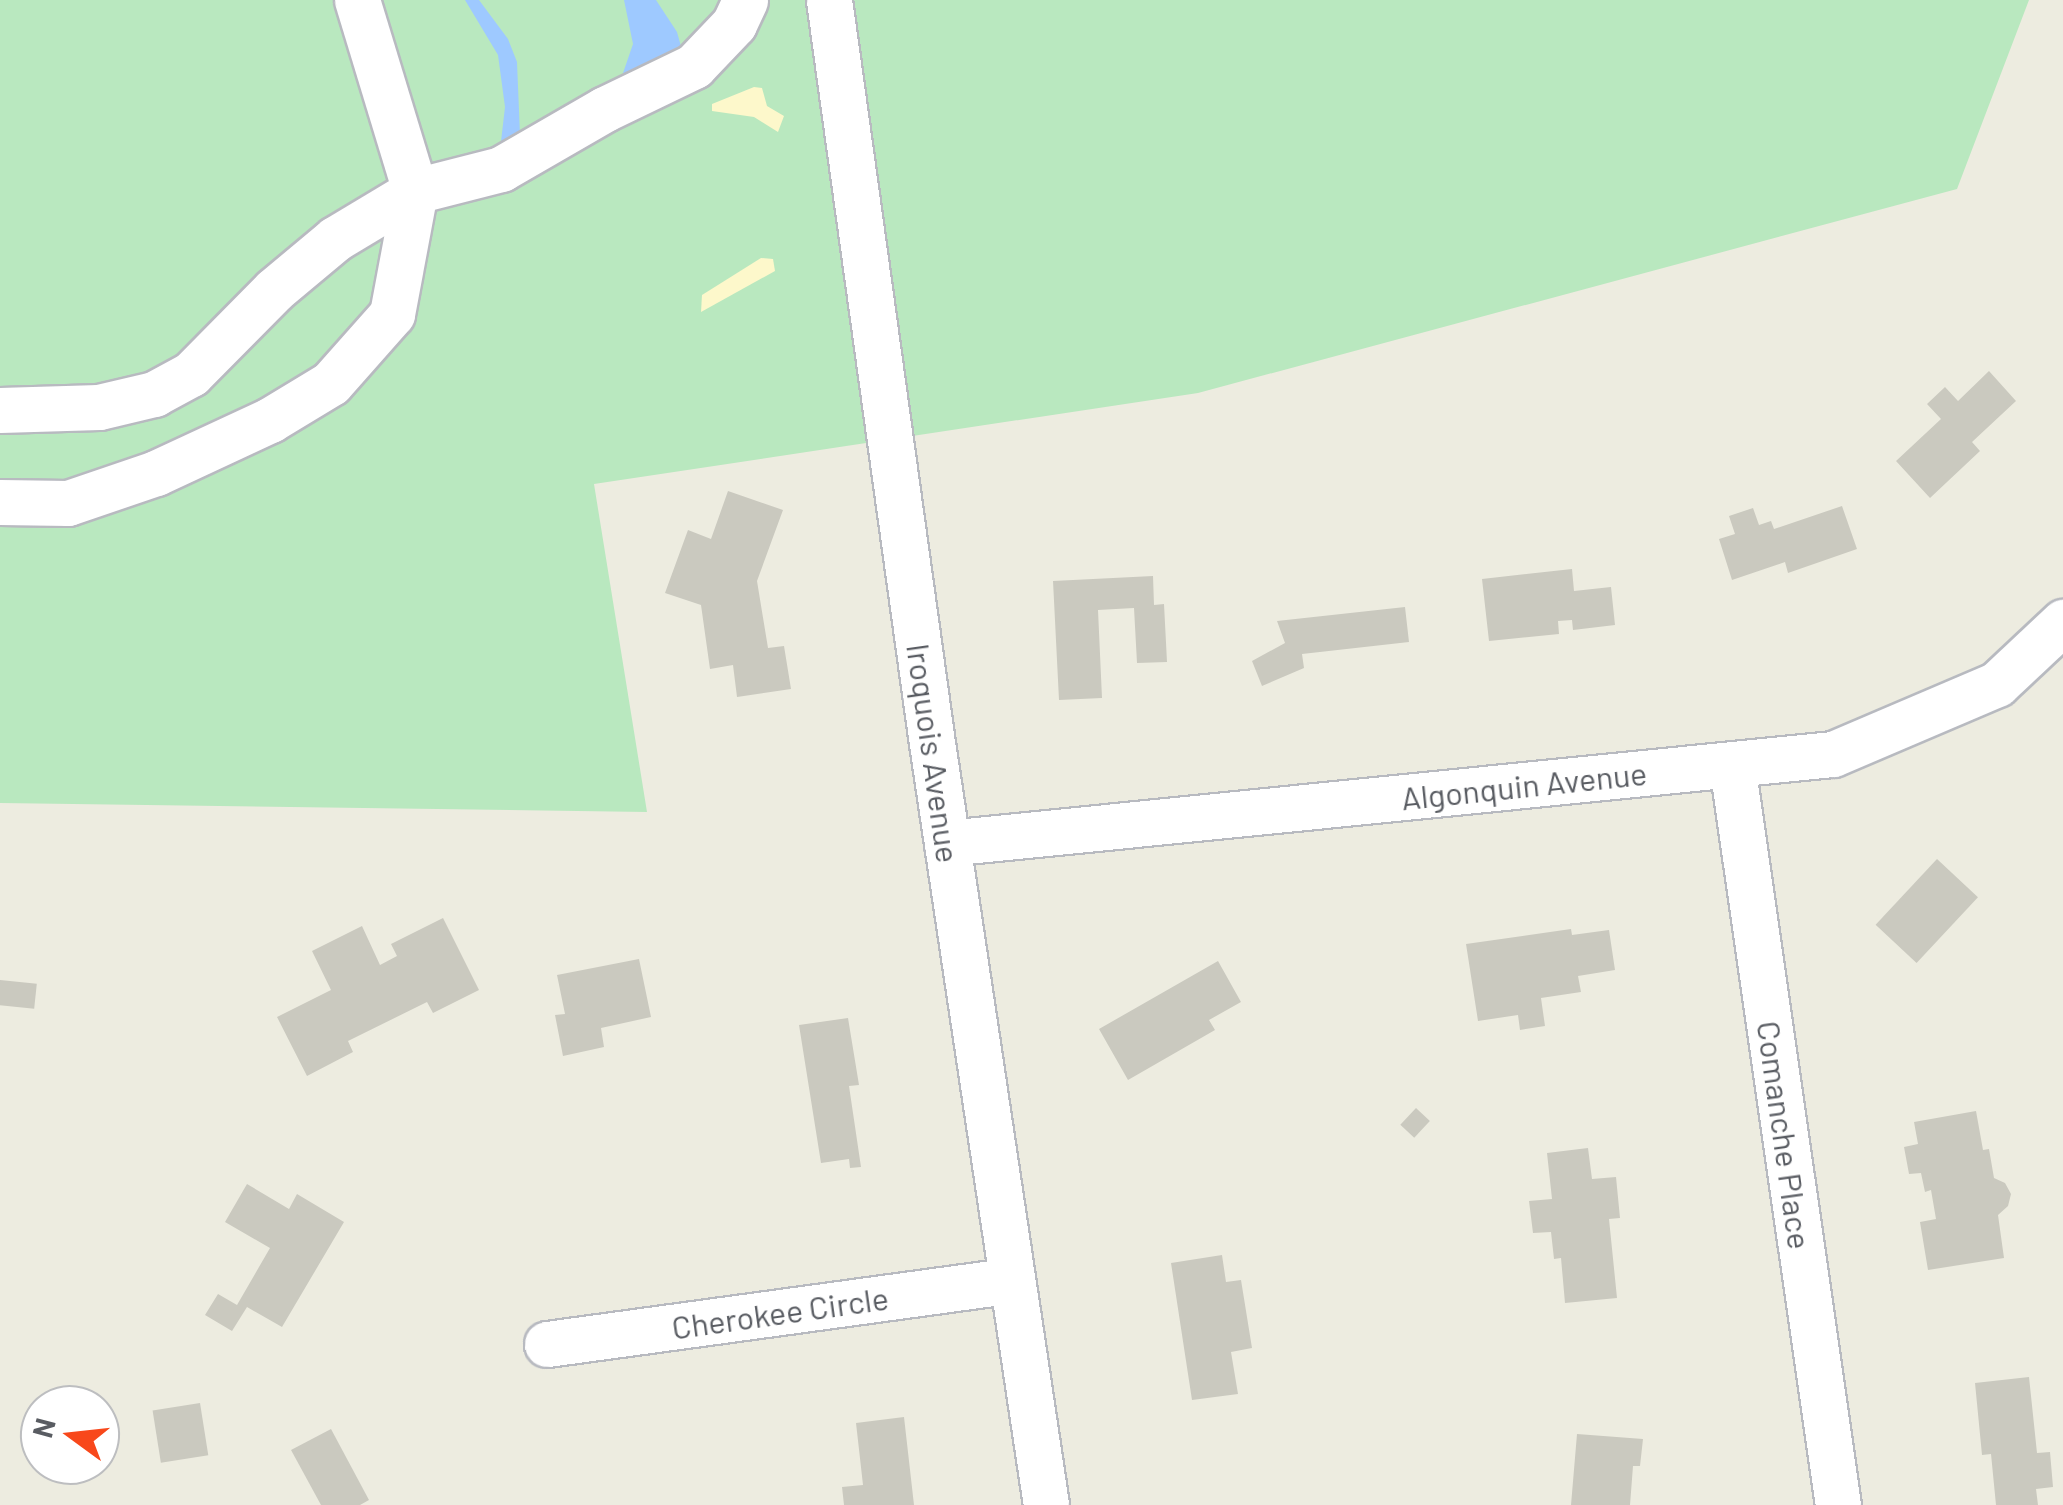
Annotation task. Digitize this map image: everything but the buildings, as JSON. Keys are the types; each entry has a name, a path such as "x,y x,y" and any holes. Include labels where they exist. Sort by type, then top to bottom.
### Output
{"street":[{"path":"0,502 68,503 156,473 270,420 331,383 392,314 415,191 357,0"},
{"path":"0,410 99,407 154,394 191,374 274,290 335,239 415,191 501,169 605,109 694,66 734,24 745,0"},
{"name":"Iroquois Avenue","path":"830,0 947,843 1046,1505"},
{"name":"Algonquin Avenue","path":"947,843 1833,754 1997,684 2063,622"},
{"name":"Comanche Place","path":"1732,764 1838,1505"},
{"name":"Cherokee Circle","path":"547,1344 1012,1280"}],"green space":[{"path":"0,0 2029,0 1957,189 1198,393 594,484 647,812 0,803"}],"sand":[{"path":"754,87 762,88 767,106 784,116 778,132 754,117 712,111 712,104"},
{"path":"761,258 773,259 775,271 701,312 702,295"}],"water":[{"path":"465,0 479,0 508,39 517,62 520,135 500,150 505,107 498,55"},
{"path":"624,0 656,0 677,32 682,50 630,79 623,73 633,44"}]}
